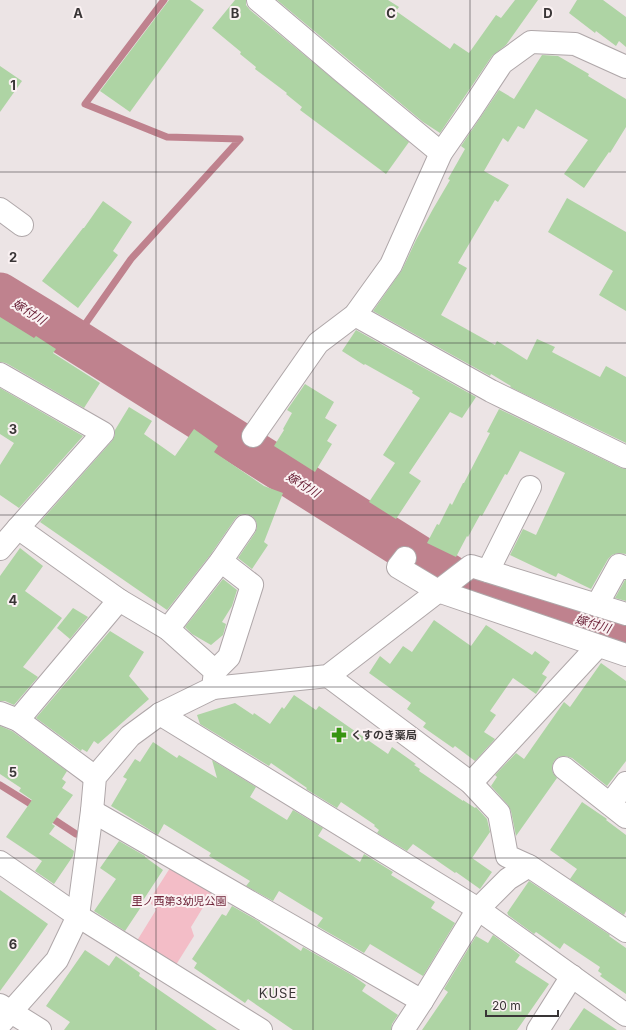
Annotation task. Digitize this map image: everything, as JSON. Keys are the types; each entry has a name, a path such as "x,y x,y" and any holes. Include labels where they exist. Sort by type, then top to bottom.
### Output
{"street":[{"path":"258,0 441,153"},
{"path":"253,436 318,343 355,315 391,265 441,153 502,63 531,42 575,44 626,67"},
{"path":"0,209 22,225"},
{"path":"355,315 491,391 626,457"},
{"path":"0,374 103,433 0,549"},
{"path":"18,528 119,600 168,630 214,679 328,676 438,591 480,569 530,487"},
{"path":"168,630 245,526"},
{"path":"405,558 398,567 438,591 626,655"},
{"path":"40,1030 3,1013 57,960 78,916 95,777 130,736 160,714 214,679 229,657 252,585 220,561"},
{"path":"596,605 619,565 626,568"},
{"path":"480,569 626,614"},
{"path":"95,777 9,716 119,600"},
{"path":"471,783 598,646"},
{"path":"328,676 471,783 499,813 507,856 529,866 626,932"},
{"path":"160,714 478,908 626,1015"},
{"path":"564,768 618,811 626,783"},
{"path":"92,811 422,1001"},
{"path":"0,862 78,916 261,1030"},
{"path":"403,1030 478,908 508,879 529,866"},
{"path":"538,1030 572,976"}],"green space":[{"name":"里ノ西第3幼児公園","path":"170,868 213,891 191,927 194,936 174,968 135,944 156,910 149,901"}],"building":[{"path":"169,0 190,0 204,10 130,112 100,91"},
{"path":"235,0 246,0 246,5 250,10 409,142 386,174 300,110 302,107 286,94 287,93 255,69 256,67 240,54 241,52 212,28"},
{"path":"277,0 388,0 399,7 396,11 450,49 454,43 469,53 496,15 501,18 515,0 538,0 506,45 492,56 440,133 423,122"},
{"path":"577,0 603,0 626,17 626,47 619,41 616,46 596,31 595,33 569,13"},
{"path":"542,55 558,56 589,74 588,76 626,99 626,127 610,153 609,152 584,188 564,174 588,140 536,109 524,129 518,126 508,142 503,138 484,171 509,185 498,202 495,200 458,263 467,268 441,315 495,345 497,341 527,360 537,339 555,347 552,352 600,377 606,366 626,377 626,443 510,387 511,386 491,374 490,376 373,311 402,270 416,240 450,180 448,179 465,149 461,146 499,90 514,99"},
{"path":"0,66 22,81 0,112"},
{"path":"567,198 626,232 626,311 599,295 613,271 548,232"},
{"path":"103,201 132,222 113,251 118,255 78,308 42,281 84,228"},
{"path":"0,317 34,338 36,336 56,349 53,353 100,383 84,408 6,363 0,362"},
{"path":"356,330 476,397 462,418 450,412 409,473 421,481 396,519 369,502 395,463 383,455 420,398 412,393 413,391 365,364 364,365 342,351"},
{"path":"305,384 334,402 325,418 337,425 327,441 332,444 315,472 274,446 292,413 287,410"},
{"path":"0,388 83,436 19,508 0,495 0,465 14,443 0,434"},
{"path":"129,407 152,421 144,434 175,456 194,429 218,446 214,452 264,486 283,493 264,542 268,545 252,569 238,558 255,533 257,527 256,521 252,516 246,514 239,515 211,554 167,610 40,522 112,441 115,435 115,430"},
{"path":"499,409 621,468 626,469 626,554 618,553 612,555 608,559 591,589 558,573 556,577 510,555 523,529 536,535 565,473 520,451 507,475 505,474 482,516 480,515 468,537 467,536 456,557 427,543 437,524 439,525 450,503 452,505 464,483 490,433 487,432"},
{"path":"20,548 43,566 25,591 62,618 23,667 38,677 14,705 5,701 0,701 0,576"},
{"path":"223,579 237,590 232,606 222,622 226,624 223,635 211,645 192,634 185,627"},
{"path":"626,580 626,601 615,598"},
{"path":"73,608 88,617 70,639 57,628"},
{"path":"434,620 471,646 486,625 532,655 535,651 550,662 542,674 547,677 536,694 513,678 490,711 496,715 484,732 495,739 475,761 455,746 453,748 423,727 426,723 407,709 411,703 369,673 380,656 390,664 403,646 412,652"},
{"path":"110,631 144,652 129,676 149,699 98,744 94,741 87,752 82,749 81,751 36,718"},
{"path":"601,663 626,681 626,761 607,786 572,758 565,756 559,757 554,761 552,767 553,773 557,778 516,836 511,811 508,805 491,786 497,777 495,775 516,753 524,759 564,702 570,707"},
{"path":"294,695 316,710 319,706 388,754 392,747 416,764 414,765 420,769 419,771 463,801 475,808 476,807 487,819 490,832 472,858 492,872 480,889 413,844 407,851 377,833 379,830 374,826 375,825 341,802 337,808 306,789 307,788 271,763 269,766 200,724 197,715 235,703 253,715 254,713 270,724 282,707 284,709"},
{"path":"0,726 12,731 67,771 62,779 66,782 62,788 73,795 52,824 55,826 49,834 74,851 73,856 54,884 35,871 42,861 6,837 32,800 19,791 21,788 0,774"},
{"path":"153,742 177,758 179,755 217,778 212,760 256,787 250,797 287,820 293,810 323,828 318,836 360,862 364,854 393,872 391,875 435,902 431,908 455,923 423,976 370,944 364,953 317,926 323,918 279,891 273,901 246,886 250,881 209,856 211,853 164,824 158,835 111,806 127,779 123,777 135,759 140,762"},
{"path":"582,802 607,819 606,820 626,835 626,911 624,915 570,879 577,869 550,850"},
{"path":"119,841 145,856 163,870 125,931 94,911 116,879 100,868"},
{"path":"529,881 610,935 609,936 626,948 626,994 600,976 602,974 598,971 600,967 564,943 560,949 536,932 534,934 508,915 507,913"},
{"path":"0,890 48,924 0,991"},
{"path":"232,906 260,922 301,951 303,947 352,975 366,985 362,991 398,1015 392,1024 391,1030 293,1030 248,999 245,1003 194,968 197,963 192,959 222,914 226,916"},
{"path":"493,935 520,955 515,962 549,984 517,1030 422,1030 448,992 444,989 476,936 488,943"},
{"path":"85,950 109,966 116,956 140,973 139,976 217,1030 64,1030 70,1022 46,1006"},
{"path":"584,1008 617,1030 569,1030"}],"waterway":[{"path":"74,340 131,259 240,139 167,137 85,104 164,0"},
{"name":"嫁付川","path":"0,294 459,582 626,634"},
{"path":"0,785 37,808"},
{"path":"47,815 76,834"}],"place":[{"name":"くすのき薬局","path":"339,735"}],"district":[{"name":"KUSE","path":"278,993"}]}
